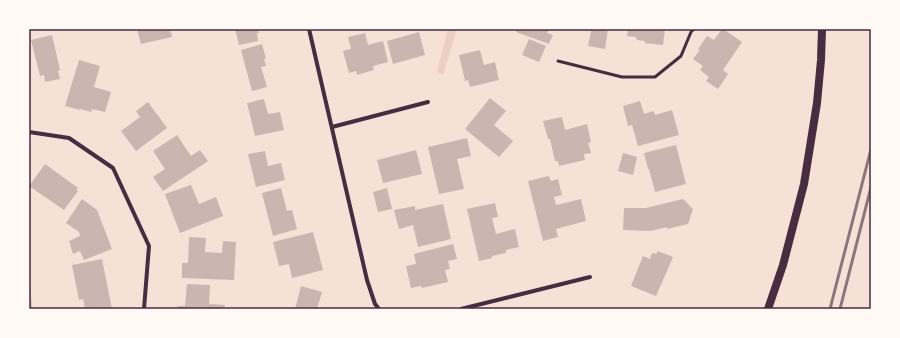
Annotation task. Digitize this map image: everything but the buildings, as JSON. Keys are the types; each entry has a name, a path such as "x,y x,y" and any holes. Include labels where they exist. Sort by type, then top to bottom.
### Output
{"main road":[{"path":"768,309 783,265 804,184 817,103 822,29"}],"street":[{"path":"309,29 367,280 375,304 379,309"},
{"path":"332,128 428,102"},
{"path":"29,132 68,138 113,168 149,246 144,309"},
{"path":"461,309 590,277"}],"lane":[{"path":"558,61 622,77 655,77 681,56 691,32 694,29"}],"shaded area":[{"path":"448,29 457,29 443,75 437,72"}],"railway":[{"path":"830,309 871,149"},
{"path":"840,309 871,187"}]}
